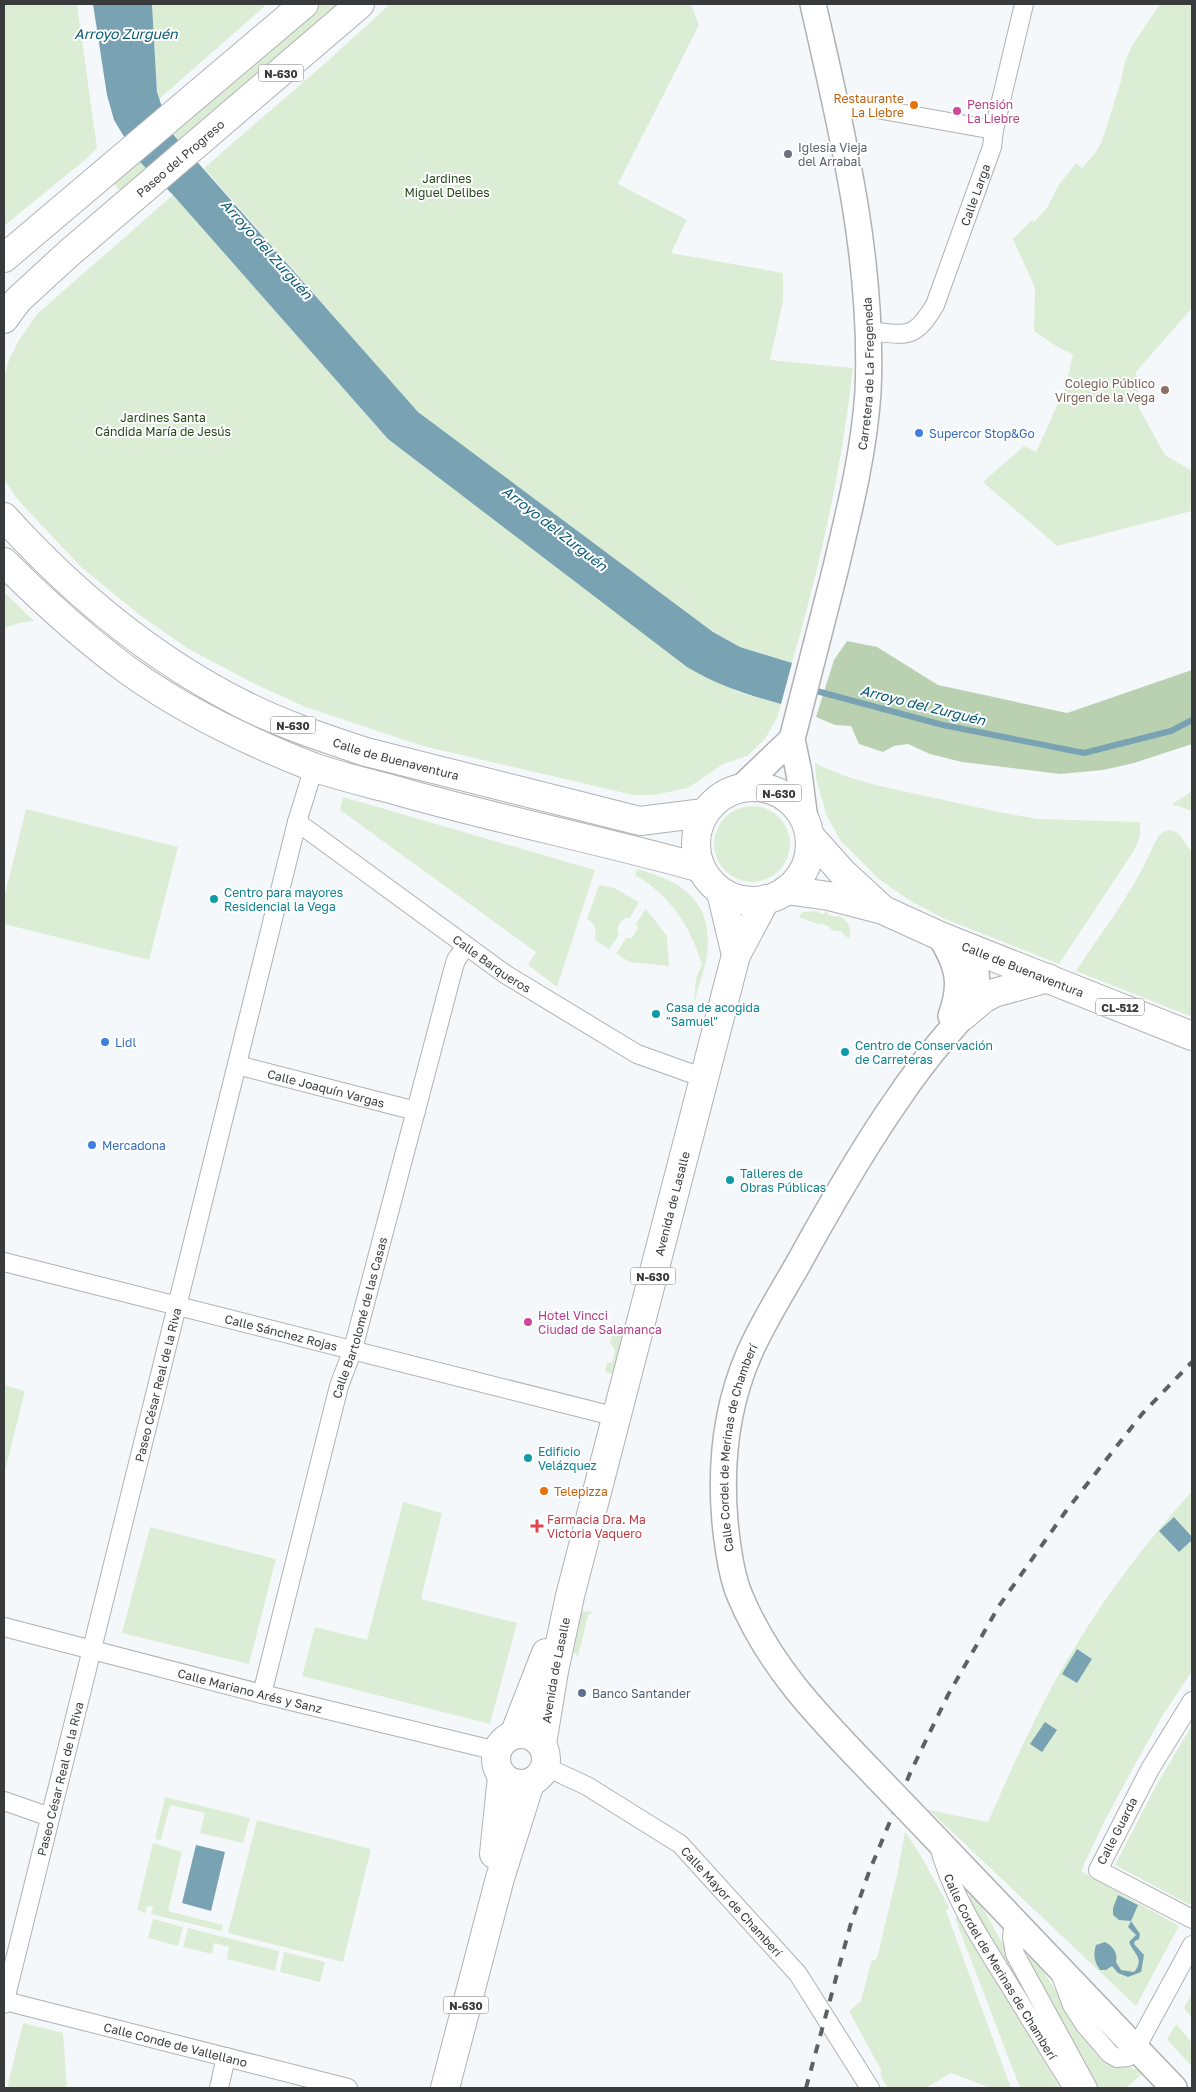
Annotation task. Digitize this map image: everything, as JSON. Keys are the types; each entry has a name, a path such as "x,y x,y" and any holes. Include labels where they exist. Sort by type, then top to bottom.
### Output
{"main road":[{"name":"N-630","path":"4,258 304,4"},
{"name":"Paseo del Progreso","path":"4,319 18,300 34,285 360,4"},
{"name":"Carretera de La Fregeneda","path":"807,828 794,728 850,510 862,444 868,395 869,331 861,234 836,106 813,4"},
{"name":"Calle de Buenaventura","path":"4,518 40,556 97,607 146,647 243,704 324,738 374,754 640,821 704,813"},
{"name":"N-630","path":"4,562 62,617 130,672 174,700 229,731 314,767 441,803 701,868"},
{"path":"742,787 794,728"},
{"name":"N-630","path":"742,787 761,787 779,793 794,804 807,828 809,852 805,867 797,880 776,895 743,900 721,892 709,881 701,868 695,840 704,813 720,796 742,787"},
{"name":"Calle de Buenaventura","path":"807,828 842,872 883,910"},
{"name":"Avenida de Lasalle","path":"721,892 736,955"},
{"name":"Calle de Buenaventura","path":"776,895 830,896 883,910 951,940 1192,1036"},
{"name":"Avenida de Lasalle","path":"445,2088 500,1878 539,1765 554,1670 570,1596 736,955 776,895"},
{"name":"Calle Cordel de Merinas de Chamberí","path":"951,940 973,960 978,975 973,996 963,1016 916,1071 856,1161 749,1354 737,1388 726,1438 722,1488 726,1536 739,1594 769,1654 807,1704 1174,2088"},
{"name":"Calle Cordel de Merinas de Chamberí","path":"943,1038 954,1009 958,989 958,974 952,956 951,940"},
{"path":"963,1016 994,993 1048,978"},
{"name":"Avenida de Lasalle","path":"488,1922 505,1754 570,1596"},
{"path":"530,1735 539,1765 520,1784 510,1782 505,1754 530,1735"}],"street":[{"name":"Calle Larga","path":"869,331 912,332 928,316 935,305 992,147 994,130 1024,4"},
{"path":"836,106 860,106 994,130"},
{"name":"Paseo César Real de la Riva","path":"4,2002 297,822 314,767"},
{"name":"Calle Barqueros","path":"297,822 505,974 638,1054 704,1078"},
{"name":"Calle Bartolomé de las Casas","path":"262,1694 340,1386 353,1350 453,970 456,960 466,946"},
{"name":"Calle Joaquín Vargas","path":"237,1065 416,1110"},
{"name":"Calle Sánchez Rojas","path":"4,1262 617,1417"},
{"name":"Calle Mariano Arés y Sanz","path":"4,1627 262,1694 505,1754"},
{"name":"Calle Guarda","path":"1192,1702 1150,1769 1098,1870 1192,1918"},
{"name":"Calle Mayor de Chamberí","path":"539,1765 587,1786 680,1844 798,1974 870,2088"},
{"path":"4,1801 50,1817"},
{"name":"Calle Cordel de Merinas de Chamberí","path":"937,1840 953,1887 980,1938 1073,2088"},
{"name":"Calle Cordel de Merinas de Chamberí","path":"1014,1922 1012,1937 1015,1954 1088,2088"},
{"path":"1136,2048 1192,1945"},
{"name":"Calle Conde de Vallellano","path":"4,2002 348,2088"},
{"path":"219,2088 226,2057"}],"green space":[{"path":"4,4 77,4 97,148 4,226"},
{"path":"152,4 267,4 158,100"},
{"path":"321,4 341,4 122,193 112,181"},
{"name":"Jardines Miguel Delibes","path":"390,4 691,4 699,25 618,184 687,220 671,253 783,273 783,301 770,360 853,368 843,443 829,517 792,663 740,647 713,632 418,412 204,168 330,59"},
{"path":"1160,4 1192,4 1192,308 1136,372 1139,408 1165,455 1192,471 1192,511 1057,546 984,483 985,480 1024,446 1036,452 1066,386 1073,354 1059,348 1034,331 1035,288 1013,239 1032,220 1034,222 1047,208 1058,186 1076,163 1082,168 1096,152 1102,141 1121,81 1125,61 1133,44"},
{"name":"Jardines Santa Cándida María de Jesús","path":"173,195 388,439 737,692 781,704 777,718 765,739 747,756 723,764 688,788 654,795 633,795 423,746 303,706 251,682 187,648 141,616 81,567 18,500 4,479 4,378 9,360 19,340 37,314"},
{"path":"4,592 34,621 4,628"},
{"path":"847,641 877,647 938,685 1067,713 1192,670 1192,744 1134,763 1103,770 1060,774 962,762 930,754 908,744 894,746 883,752 859,744 851,726 835,725 816,717 834,660"},
{"path":"815,762 820,766 848,777 875,785 999,812 1038,819 1140,822 1140,837 1133,852 1059,964 945,919 912,902 880,880 840,840 826,814 816,778"},
{"path":"1192,791 1192,811 1172,804"},
{"path":"343,797 595,870 557,987 528,965 536,952 340,810"},
{"path":"752,806 767,809 779,817 787,829 790,844 787,859 779,871 767,879 752,882 737,879 725,871 717,859 714,844 717,829 725,817 737,809"},
{"path":"26,809 178,847 149,960 4,924 4,898"},
{"path":"1170,830 1179,834 1192,853 1192,1017 1076,971 1133,885 1156,839 1165,831"},
{"path":"637,869 678,885 697,902 703,914 707,927 708,951 694,1004 696,978 702,964 697,950 685,924 677,913 659,892 635,875"},
{"path":"599,885 614,888 639,902 629,919 625,918 620,923 618,927 619,935 609,949 595,940 595,928 587,919"},
{"path":"646,909 667,936 669,966 630,962 616,954 626,938 632,938 638,928 636,923"},
{"path":"817,911 822,915 826,911 829,915 843,918 850,928 849,938 842,932 833,931 821,923 820,925 799,917 802,912"},
{"path":"614,1326 617,1329 615,1334 623,1335 624,1338 614,1374 605,1372 607,1363 612,1363 615,1350 610,1343"},
{"path":"4,1385 25,1391 4,1475"},
{"path":"1192,1491 1192,1671 1161,1718 1132,1770 1104,1822 1081,1871 1179,1926 1136,2006 929,1810 988,1822 1041,1708 1078,1642 1132,1564"},
{"path":"403,1502 442,1513 421,1599 517,1623 490,1724 302,1676 315,1627 367,1640"},
{"path":"150,1527 276,1559 249,1664 122,1633"},
{"path":"581,1611 594,1612 588,1615 578,1657 571,1649"},
{"path":"1192,1725 1192,1901 1190,1905 1115,1865 1156,1786"},
{"path":"165,1797 250,1818 243,1843 200,1833 205,1813 170,1805 161,1840 155,1839"},
{"path":"257,1820 371,1849 343,1962 228,1933"},
{"path":"905,1832 920,1854 949,1907 946,1911 1011,2088 990,2088 951,2073 926,2088 888,2088 881,2077 881,2070 849,2011 861,2001 871,1962 877,1958 897,1875"},
{"path":"153,1843 182,1852 168,1911 223,1925 221,1931 151,1914 153,1907 147,1906 145,1913 137,1910"},
{"path":"970,1896 978,1899 1054,2037 1053,2040 969,1905 968,1900"},
{"path":"957,1916 1060,2088 1020,2088 955,1918"},
{"path":"153,1919 183,1927 178,1946 148,1938"},
{"path":"188,1928 279,1951 275,1971 227,1959 229,1947 214,1943 212,1954 183,1947"},
{"path":"284,1952 325,1962 320,1982 280,1972"},
{"path":"1026,1956 1031,1956 1041,1968 1084,2035 1105,2058 1143,2073 1126,2088 1095,2088 1027,1962"},
{"path":"1192,1993 1192,2018 1184,2008"},
{"path":"23,2023 63,2033 67,2088 7,2088"},
{"path":"1176,2024 1192,2043 1192,2067 1167,2039"}],"water":[{"name":"Arroyo Zurguén","path":"93,4 152,4 157,92 170,131 418,412 713,632 740,647 792,663 781,704 733,689 687,667 388,439 173,195 138,160 114,120 107,95"},
{"path":"1174,1517 1192,1537 1192,1540 1179,1552 1159,1531"},
{"path":"1077,1649 1092,1659 1077,1683 1062,1674"},
{"path":"1045,1722 1057,1730 1042,1752 1030,1744"},
{"path":"196,1845 225,1852 211,1911 182,1903"},
{"path":"1118,1895 1138,1905 1131,1921 1119,1920 1113,1915 1113,1908"},
{"path":"1131,1921 1140,1934 1139,1939 1134,1944 1144,1955 1141,1972 1128,1977 1118,1973 1112,1966 1106,1970 1100,1970 1095,1961 1095,1948 1096,1945 1105,1942 1114,1950 1116,1962 1121,1970 1134,1972 1139,1964 1139,1960 1129,1942 1136,1935 1128,1927"}],"waterway":[{"name":"Arroyo del Zurguén","path":"809,689 943,725 1084,753 1171,731 1192,720"}],"railway":[{"path":"806,2088 851,1923 869,1872 911,1771 948,1695 999,1606 1066,1511 1142,1414 1192,1362"}],"place":[{"name":"Restaurante La Liebre","path":"914,105"},
{"name":"Pensión La Liebre","path":"957,111"},
{"name":"Iglesia Vieja del Arrabal","path":"788,154"},
{"name":"Colegio Público Virgen de la Vega","path":"1165,390"},
{"name":"Supercor Stop&Go","path":"919,433"},
{"name":"Centro para mayores Residencial la Vega","path":"214,899"},
{"name":"Casa de acogida \"Samuel\"","path":"656,1014"},
{"name":"Lidl","path":"105,1042"},
{"name":"Centro de Conservación de Carreteras","path":"845,1052"},
{"name":"Mercadona","path":"92,1145"},
{"name":"Talleres de Obras Públicas","path":"730,1180"},
{"name":"Hotel Vincci Ciudad de Salamanca","path":"528,1322"},
{"name":"Edificio Velázquez","path":"528,1458"},
{"name":"Telepizza","path":"544,1491"},
{"name":"Farmacia Dra. Mª Victoria Vaquero","path":"537,1526"},
{"name":"Banco Santander","path":"582,1693"}]}
